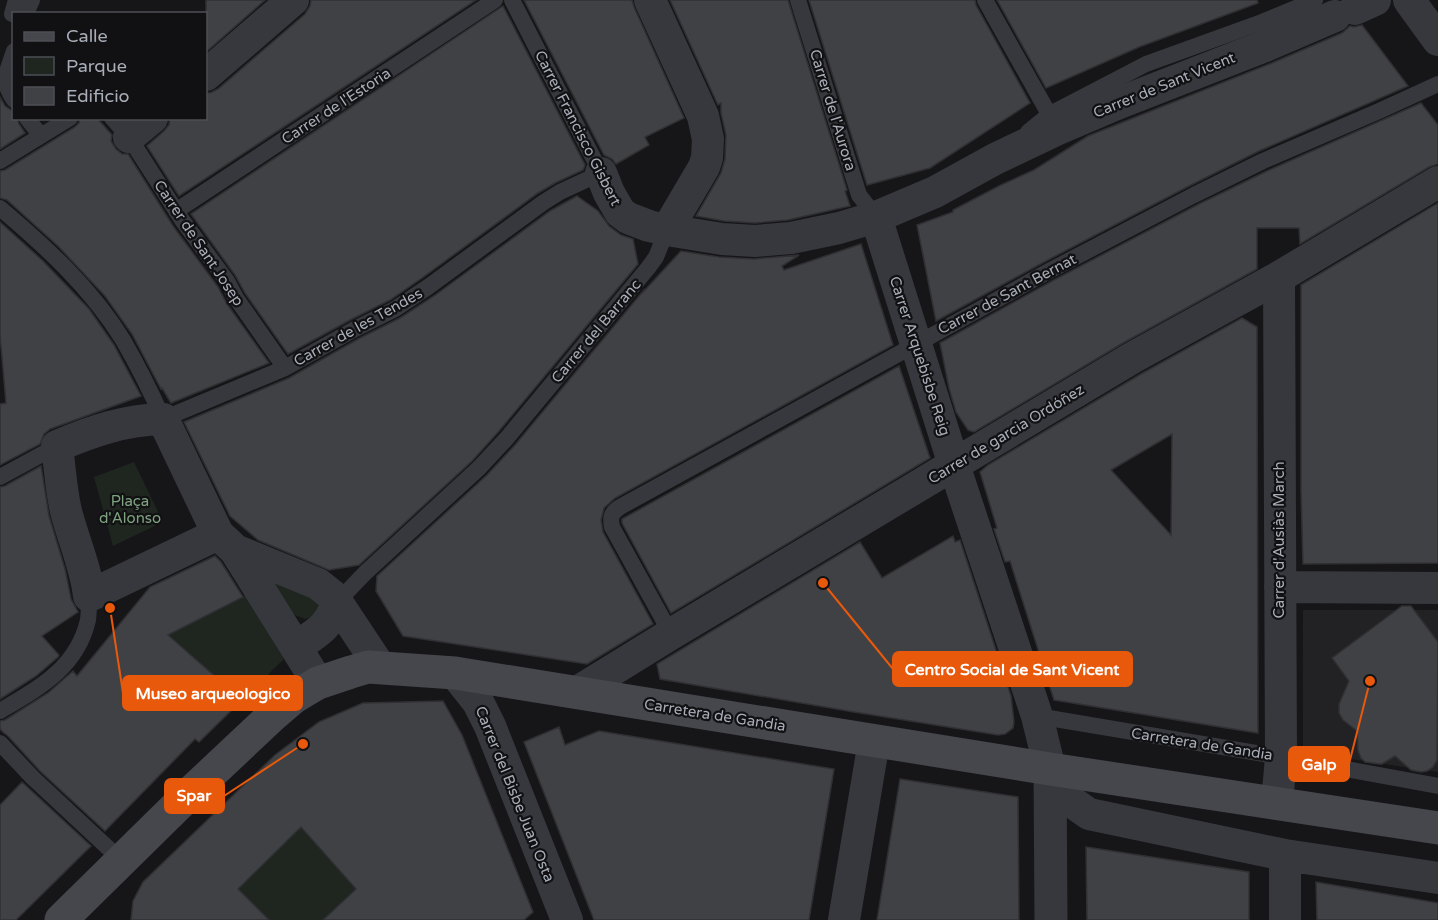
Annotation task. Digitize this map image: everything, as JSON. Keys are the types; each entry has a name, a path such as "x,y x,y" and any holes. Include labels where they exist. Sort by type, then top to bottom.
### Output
{"main road":[{"name":"Carretera de Gandia","path":"70,917 121,860 293,698 318,683 368,667 455,673 874,741 1054,791 1277,803 1438,828"}],"street":[{"path":"207,74 293,0"},
{"name":"Carrer del Barranc","path":"650,0 703,116 708,139 704,166 667,230"},
{"path":"1408,0 1438,40"},
{"name":"Carrer de Sant Vicent","path":"667,230 722,239 771,240 839,228 876,217 935,192 995,159 1054,122 1150,90 1265,46 1345,6"},
{"name":"Carrer Francisco Gisbert","path":"601,173 620,212 638,222 667,230"},
{"name":"Carrer de garcia Ordóñez","path":"577,692 1132,358 1279,277 1438,182"},
{"name":"Carrer Arquebisbe Reig","path":"876,217 954,465 1037,716 1054,791"},
{"name":"Carrer d'Ausiàs March","path":"1277,803 1281,757 1279,277"},
{"path":"318,683 227,542 163,419 145,419 124,423 86,434 57,446 66,508 89,596 227,542 318,584 333,596 380,667"},
{"path":"1280,587 1438,588"},
{"path":"296,647 327,624 338,604"},
{"name":"Carrer del Bisbe Juan Osta","path":"455,673 478,702 490,726 563,918"},
{"path":"844,920 874,741"},
{"path":"1052,920 1054,791"},
{"name":"Carretera de Gandia","path":"1054,791 1089,814 1285,855 1438,878"},
{"path":"1285,855 1285,920"}],"lane":[{"path":"18,9 32,0"},
{"name":"Carrer de l'Estoria","path":"176,211 495,0"},
{"name":"Carrer Francisco Gisbert","path":"512,0 601,173"},
{"name":"Carrer de l'Aurora","path":"798,0 859,195 876,217"},
{"path":"988,1 1054,122"},
{"path":"12,57 4,82 12,97"},
{"name":"Carrer de Sant Bernat","path":"671,634 612,527 610,517 614,512 916,343 1218,182 1438,84"},
{"path":"29,120 41,136"},
{"path":"0,161 67,120"},
{"name":"Carrer de Sant Josep","path":"131,125 176,211 227,281 236,298 285,368"},
{"name":"Carrer de les Tendes","path":"163,419 285,368 406,303 544,202 601,173"},
{"path":"0,208 61,262 107,316 144,377 163,419"},
{"name":"Carrer del Barranc","path":"338,604 365,573 479,468 507,438 648,268 656,257 667,230"},
{"path":"0,477 57,446"},
{"path":"0,711 40,686 63,667 83,636 88,618 89,596"},
{"name":"Carretera de Gandia","path":"1037,716 1438,786"},
{"path":"0,742 33,778 121,860"}],"shaded area":[{"path":"1303,610 1438,610 1438,772 1303,752"}],"green space":[{"name":"Plaça d'Alonso","path":"134,462 163,522 113,546 94,477"},
{"path":"273,582 322,602 314,617 305,619 287,612"},
{"path":"246,595 284,659 242,700 168,635"},
{"path":"301,827 355,889 323,920 268,920 236,887"}],"building":[{"path":"206,0 265,0 207,51"},
{"path":"311,0 476,0 179,196 147,146 164,131 170,120 207,120 207,92 218,89 305,14"},
{"path":"524,0 632,0 684,118 645,137 649,145 616,164 604,155"},
{"path":"670,0 788,0 850,206 788,220 755,223 696,216 721,173 725,159 726,135 721,103 718,105"},
{"path":"809,0 975,0 1030,103 930,168 867,185"},
{"path":"997,0 1257,0 1258,3 1139,47 1046,88"},
{"path":"503,6 585,165 583,170 538,193 390,300 288,354 191,214"},
{"path":"1362,25 1408,86 1259,151 1044,262 936,321 917,225 953,212 1001,185 1034,170 1088,136 1272,63 1342,33 1350,26"},
{"path":"0,97 5,106 12,111 12,120 18,120 25,133 0,149"},
{"path":"1421,103 1438,125 1438,164 1429,167 1300,244 1299,228 1257,228 1257,269 1123,343 974,432 968,430 956,412 940,343 1199,204 1267,171"},
{"path":"80,120 99,120 112,135 111,141 116,149 122,154 128,154 173,226 218,287 227,304 269,363 171,403 161,389 132,334 105,296 58,246 7,200 0,198 0,171 79,123"},
{"path":"577,196 598,211 609,226 621,235 633,239 638,264 472,461 359,565 329,570 258,540 230,516 184,422 289,378 400,318 434,296 550,211"},
{"path":"1438,203 1438,563 1303,564 1301,285"},
{"path":"0,222 43,261 89,309 114,345 141,396 50,429 44,434 40,444 0,465 0,404 6,403 0,335"},
{"path":"861,244 893,345 615,498 604,508 601,520 603,532 653,624 587,664 403,636 376,591 377,576 487,475 515,445 644,290 681,251 719,257 754,259 799,255 782,266 784,270"},
{"path":"1242,318 1257,327 1258,733 1054,700 1010,561 1005,562 994,529 997,528 980,472 988,465 1141,374","holes":["1172,434 1171,535 1111,470"]},
{"path":"899,366 930,458 671,613 622,523 622,519"},
{"path":"41,466 49,516 65,569 71,599 78,612 42,636 59,655 58,657 36,676 0,699 0,487"},
{"path":"953,536 955,542 960,540 1011,696 1014,722 1013,728 1005,734 998,735 660,679 657,664 860,542 882,578"},
{"path":"215,556 243,597 168,635 242,700 199,742 195,739 105,831 40,771 0,729 0,721 48,693 73,671 77,676 150,587"},
{"path":"1402,606 1411,606 1438,642 1437,760 1433,767 1421,772 1411,770 1395,756 1382,764 1365,762 1361,758 1358,751 1357,731 1343,720 1339,713 1339,704 1349,681 1332,658"},
{"path":"443,701 462,735 533,912 524,920 323,920 356,889 301,827 238,889 269,920 131,920 133,901 143,882 275,755 319,722 363,703"},
{"path":"559,727 565,745 599,731 834,769 809,920 594,920 524,742"},
{"path":"900,779 1018,797 1019,920 877,920"},
{"path":"22,782 91,846 16,920 0,920 0,805"},
{"path":"1086,847 1249,872 1249,920 1087,920"},
{"path":"1316,882 1438,903 1438,920 1317,920"}],"place":[{"name":"Centro Social de Sant Vicent","path":"823,583"},
{"name":"Museo arqueologico","path":"110,608"},
{"name":"Galp","path":"1370,681"},
{"name":"Spar","path":"303,744"}]}
